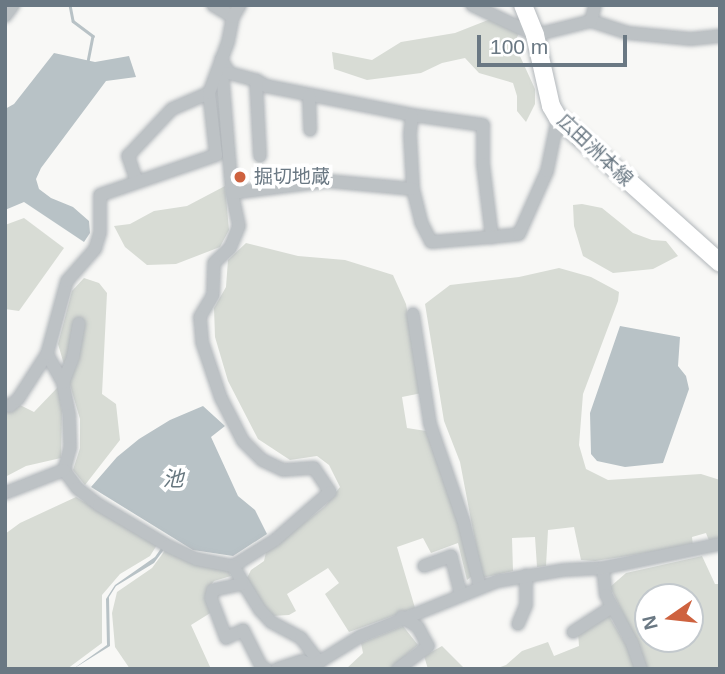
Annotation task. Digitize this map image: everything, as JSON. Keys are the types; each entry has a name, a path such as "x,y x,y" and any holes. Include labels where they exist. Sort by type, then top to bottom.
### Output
{"main road":[{"name":"広田洲本線","path":"523,5 536,35 551,106 558,118 720,263"}],"street":[{"path":"5,16 13,5"},
{"path":"212,5 233,17"},
{"path":"5,405 10,406 18,399 47,354 67,281 95,249 100,233 100,195 216,155 209,93 228,42 233,17 240,5"},
{"path":"472,5 536,35 591,21 628,33 691,39 720,36"},
{"path":"591,21 594,5"},
{"path":"221,59 229,73 256,80 266,86 412,116 482,125 483,164 492,237"},
{"path":"64,470 77,488 99,505 168,546 196,559 233,566 275,540 330,492 314,468 283,470 262,460 243,442 221,398 208,361 200,317 213,295 214,263 230,248 239,226 232,193 221,59"},
{"path":"256,80 260,156"},
{"path":"137,182 128,156 172,109 209,93"},
{"path":"309,96 310,131"},
{"path":"412,116 410,135 413,189 421,222 431,242 519,234 547,171 558,118"},
{"path":"232,193 327,181 413,189"},
{"path":"414,314 430,424 464,523 480,587"},
{"path":"63,383 73,357 79,324"},
{"path":"47,354 63,383 69,415 70,448 64,470"},
{"path":"5,493 64,470"},
{"path":"317,666 361,636 480,587 526,575 603,568 720,544"},
{"path":"424,566 452,556 461,594"},
{"path":"233,566 242,584 271,622 301,638 317,666"},
{"path":"603,568 603,584 632,643 641,669"},
{"path":"519,624 526,605 526,575"},
{"path":"242,584 213,590 211,598 226,638 243,631 266,669"},
{"path":"573,632 612,607"},
{"path":"398,669 428,646 418,627 402,618"},
{"path":"277,669 302,661 317,666"}],"shaded area":[{"path":"510,19 522,28 514,43 535,89 535,104 526,122 517,111 517,96 513,83 479,73 465,58 442,63 421,73 367,80 334,69 332,52 372,60 401,42 455,33 488,20"},
{"path":"225,186 229,230 220,247 176,264 147,265 125,247 114,226 130,224 154,211 187,206"},
{"path":"573,205 602,208 633,233 652,240 666,241 678,256 653,269 613,273 583,256 574,226"},
{"path":"24,218 64,248 19,311 5,309 5,225"},
{"path":"246,243 298,256 345,260 393,275 406,304 422,393 402,397 407,428 426,431 461,528 472,576 467,580 458,543 431,553 423,538 397,547 415,608 349,632 325,594 339,583 328,568 287,594 296,611 289,615 272,616 254,595 246,580 251,570 264,561 266,552 324,507 340,487 329,465 317,456 290,460 258,439 228,381 215,337 214,308 226,287 228,260"},
{"path":"559,268 591,277 619,292 583,394 579,445 586,469 608,480 701,474 720,480 720,538 709,541 706,533 692,537 693,546 595,561 581,560 574,527 548,530 546,566 537,567 535,537 512,538 513,571 482,578 460,462 444,421 425,304 450,285 519,277"},
{"path":"84,278 99,283 107,293 102,394 116,404 120,440 85,485 73,470 80,448 80,419 58,344 72,291"},
{"path":"58,387 62,411 61,458 26,466 5,477 5,412 20,405 34,412"},
{"path":"76,497 157,545 150,556 120,574 102,595 102,643 67,669 5,669 5,534 20,523"},
{"path":"166,549 226,567 231,576 214,581 206,592 212,612 191,625 211,669 130,669 115,647 112,613 117,592 152,568"},
{"path":"702,556 715,584 720,584 720,669 646,669 641,653 704,653 704,583 634,583 634,637 610,587 626,573"},
{"path":"609,616 631,653 636,669 495,669 506,665 522,651 548,642 554,656 579,646 578,633"},
{"path":"403,626 418,645 390,669 346,669 363,653 361,643"},
{"path":"442,646 465,669 428,669 424,656"}],"water":[{"path":"54,53 95,62 129,56 136,77 106,81 41,168 36,179 39,189 51,198 73,207 89,221 90,233 84,242 24,202 5,210 5,109 14,104"},
{"path":"620,326 680,337 678,366 686,376 689,389 663,463 625,467 597,461 591,454 590,413"},
{"name":"池","path":"203,406 225,426 211,437 238,496 255,510 267,534 233,556 193,550 91,487 117,457 139,439 170,420"},
{"path":"162,547 165,548 154,563 116,586 109,597 110,646 73,669 107,645 106,599 115,585 155,557"}],"waterway":[{"path":"70,5 73,21 93,36 88,61"}],"place":[{"name":"掘切地蔵","path":"240,177"}]}
